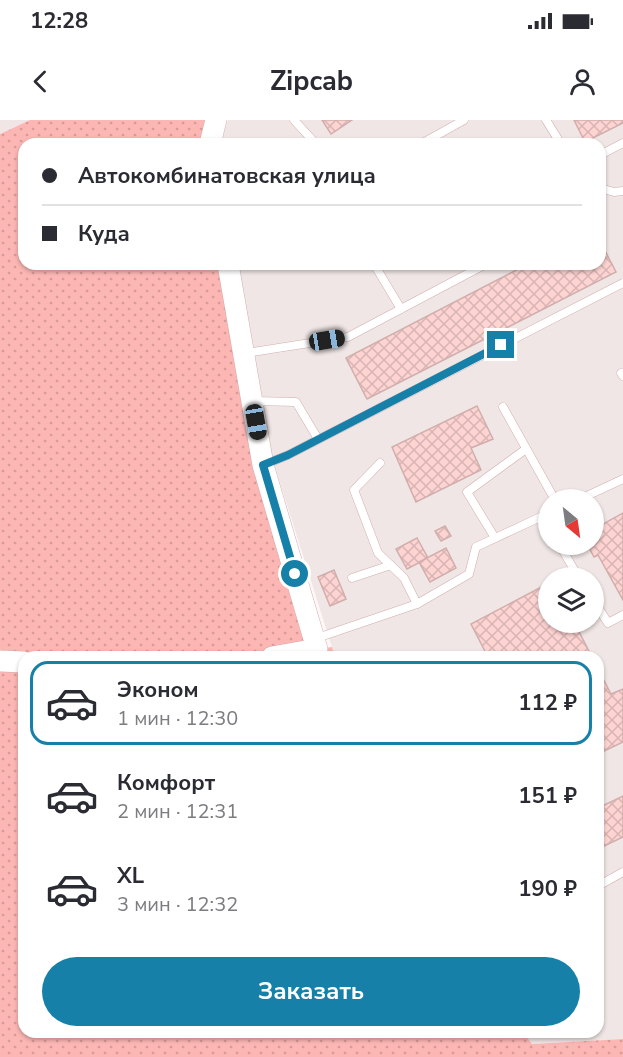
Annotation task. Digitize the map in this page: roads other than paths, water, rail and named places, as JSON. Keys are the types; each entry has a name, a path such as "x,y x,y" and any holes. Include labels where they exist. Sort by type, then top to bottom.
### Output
{"street":[{"path":"212,138 216,120"},
{"path":"229,270 263,465 316,644 292,651"},
{"path":"0,661 18,662"}],"lane":[{"path":"294,120 310,138"},
{"path":"432,138 465,120"},
{"path":"546,120 557,138"},
{"path":"606,152 623,143"},
{"path":"606,190 623,191"},
{"path":"378,270 401,309"},
{"path":"244,353 348,337 475,270"},
{"path":"263,465 623,283"},
{"path":"253,401 296,402 318,439"},
{"path":"502,407 549,489"},
{"path":"495,538 467,492 526,449"},
{"path":"380,463 354,490 378,553 404,578 417,604"},
{"path":"600,489 623,478"},
{"path":"316,644 417,604 469,574 476,547 538,518"},
{"path":"352,578 391,565"},
{"path":"604,617 608,624 623,615"},
{"path":"604,883 623,872"}]}
